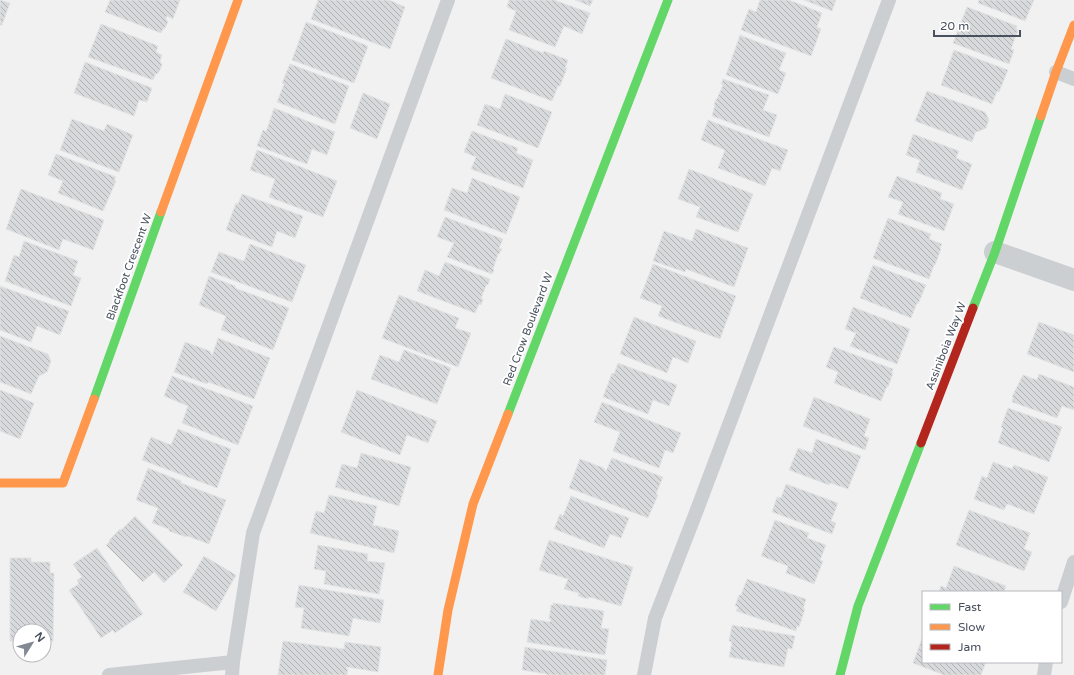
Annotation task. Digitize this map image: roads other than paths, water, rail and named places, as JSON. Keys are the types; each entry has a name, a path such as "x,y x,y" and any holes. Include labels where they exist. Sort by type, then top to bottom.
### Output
{"street":[{"name":"Blackfoot Crescent W","path":"0,483 63,483 238,0"},
{"name":"Red Crow Boulevard W","path":"438,675 441,649 454,577 473,504 668,0"},
{"name":"Assiniboia Way W","path":"840,675 858,606 995,252 1056,72 1074,25"},
{"path":"995,252 1074,280"}],"lane":[{"path":"109,675 233,668 253,533 448,0"},
{"path":"644,675 655,618 889,0"},
{"path":"1056,72 1074,79"},
{"path":"1062,599 1074,562"},
{"path":"1044,675 1046,663"}]}
